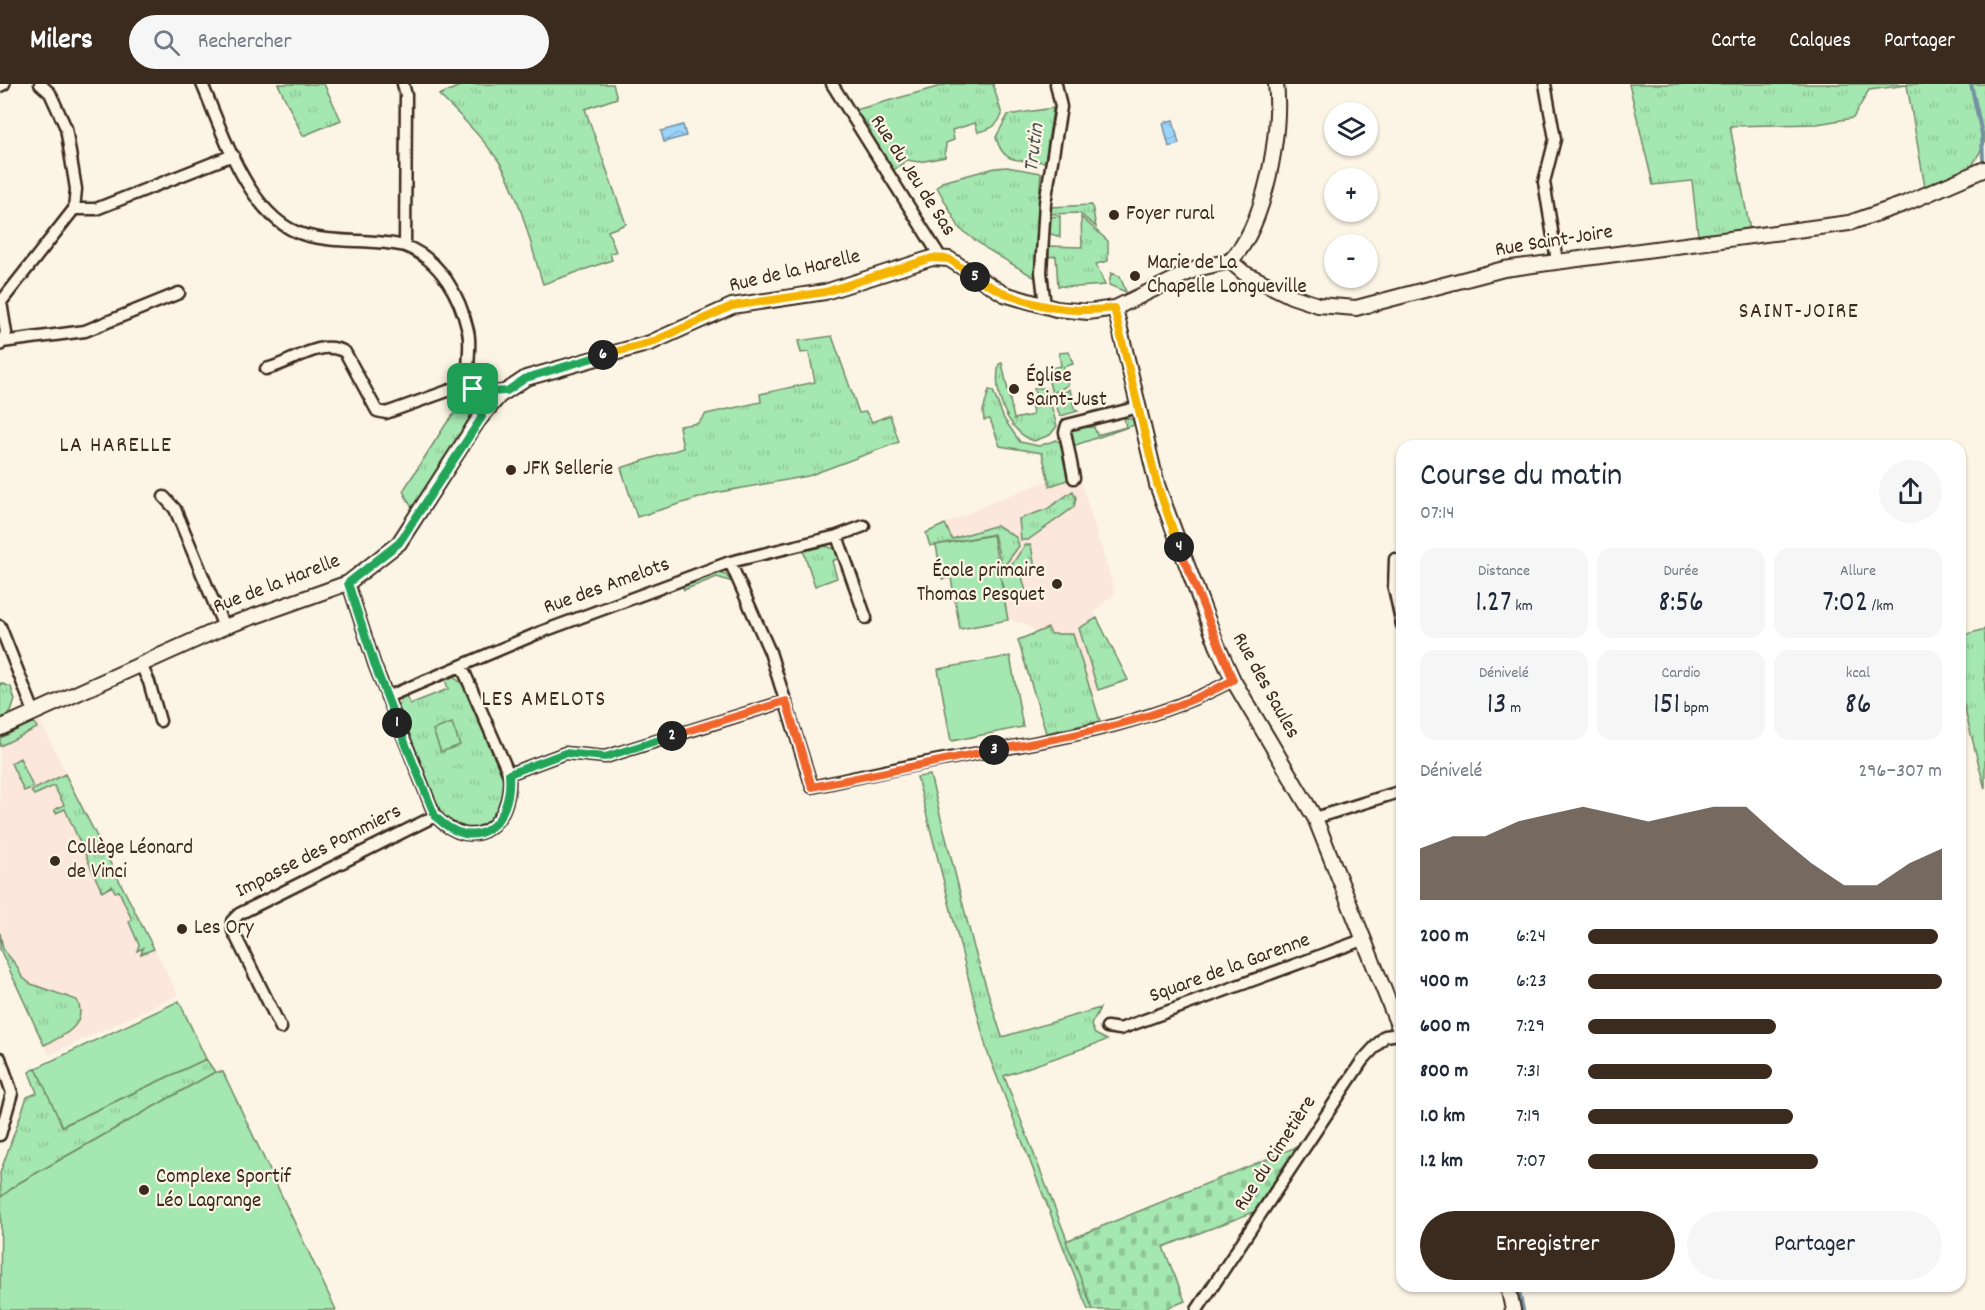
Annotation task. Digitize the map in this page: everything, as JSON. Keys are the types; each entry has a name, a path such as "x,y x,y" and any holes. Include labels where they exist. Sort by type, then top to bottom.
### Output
{"street":[{"path":"0,86 4,84"},
{"path":"1,344 6,333 0,302 74,209 76,189 66,128 50,93 40,84"},
{"path":"202,84 234,155 267,213 282,225 303,235 405,246 419,251 436,264 449,284 468,332 471,386 482,417"},
{"path":"403,84 406,96 405,246"},
{"name":"Rue du Jeu de Sas","path":"832,84 896,191 941,258"},
{"path":"1045,306 1041,272 1045,203 1061,107 1056,84"},
{"path":"941,258 949,259 996,290 1045,306 1088,312 1114,308 1196,269 1230,261 1242,249 1267,187 1278,103 1275,84"},
{"path":"1545,84 1555,139 1544,182 1557,261"},
{"path":"74,209 96,209 234,155"},
{"name":"Rue Saint-Joire","path":"1230,261 1244,273 1290,296 1318,305 1356,308 1452,281 1557,261 1849,223 1904,204 1985,169"},
{"name":"Rue de la Harelle","path":"0,728 224,627 348,583 399,543 482,417 507,391 526,378 650,343 732,306 825,292 932,258 941,258"},
{"path":"1,344 85,331 179,293"},
{"name":"Rue des Saules","path":"1114,308 1157,484 1174,536 1217,645 1233,680 1315,818 1396,1018"},
{"path":"266,369 283,366 323,346 336,347 345,352 377,411 386,413 471,386 489,392 507,391"},
{"path":"1074,478 1065,432 1067,425 1139,407"},
{"path":"164,497 175,509 224,627"},
{"name":"Rue des Amelots","path":"387,697 542,632 730,562 837,536 864,526"},
{"path":"837,536 866,618"},
{"path":"1395,559 1396,597"},
{"path":"730,562 770,652 812,787 1057,739 1174,709 1233,680"},
{"path":"348,583 387,697 435,816 444,825 459,832 474,834 487,830 500,820 507,806 510,792 509,774 462,667"},
{"path":"0,626 34,712"},
{"path":"141,665 149,682 160,721"},
{"path":"509,774 565,753 605,757 786,701"},
{"path":"1315,818 1396,793"},
{"name":"Impasse des Pommiers","path":"281,1028 233,931 231,921 239,914 435,816"},
{"name":"Square de la Garenne","path":"1107,1027 1120,1029 1131,1026 1365,939"},
{"name":"Rue du Cimetière","path":"1197,1310 1356,1069 1385,1036 1396,1035"},
{"path":"0,1058 12,1093 0,1135"},
{"path":"1509,1292 1513,1310"}],"shaded area":[{"name":"École primaire Thomas Pesquet","path":"1077,469 1115,593 1094,612 1128,680 1093,692 1073,634 1066,636 1034,631 1026,624 1008,620 991,535 929,546 925,533 995,501"},
{"name":"Collège Léonard de Vinci","path":"40,721 178,995 49,1055 0,949 0,738"}],"green space":[{"path":"278,84 324,84 341,120 303,136"},
{"path":"464,84 613,84 617,98 585,109 626,224 608,231 616,252 610,253 612,260 543,284 519,206 500,163 479,136 439,95"},
{"path":"948,84 993,84 1002,115 1000,119 993,127 978,132 975,123 952,130 954,140 946,143 945,157 919,162 907,160 890,173 869,138 871,131 864,120 857,119 852,111"},
{"path":"1629,84 1985,84 1985,143 1972,166 1925,187 1907,85 1869,90 1853,118 1817,124 1730,126 1750,230 1698,235 1692,181 1653,185"},
{"path":"1053,108 1045,162 1014,159 1003,153 996,137 1008,115"},
{"path":"1007,167 1041,173 1037,224 1037,279 987,249 960,229 937,187 942,182"},
{"path":"1092,205 1096,227 1079,213 1049,214 1050,207"},
{"path":"1060,216 1060,237 1048,233 1049,217"},
{"path":"1081,217 1108,241 1108,261 1096,264 1105,285 1058,286 1056,256 1049,257 1048,246 1082,247"},
{"path":"1111,273 1120,276 1126,292 1109,285"},
{"path":"832,336 859,413 866,412 872,422 890,415 899,442 808,476 715,493 637,517 621,468 683,448 679,426 698,423 706,414 761,402 760,394 815,382 809,352 801,353 798,341"},
{"path":"1069,352 1073,364 1063,367 1068,385 1052,394 1046,369 1061,366 1059,353"},
{"path":"1002,363 1014,419 1033,415 1031,401 1036,400 1034,388 1046,388 1057,426 1050,435 1034,441 1024,436 1009,420 998,386 999,364"},
{"path":"1070,389 1074,408 1078,411 1060,416 1054,399"},
{"path":"989,390 993,391 1004,419 1020,442 1039,446 1056,440 1062,443 1070,479 1050,486 1042,453 1000,446 990,419 984,420 983,411"},
{"path":"461,397 468,400 471,409 468,422 413,510 403,491 458,409 455,400"},
{"path":"1124,418 1132,419 1134,425 1070,447 1068,434 1073,428 1094,427 1097,435 1126,427"},
{"path":"1073,491 1076,498 1074,507 1028,540 1021,540 1019,519 1047,509"},
{"path":"945,524 952,539 997,525 1017,538 1019,546 1002,569 994,534 930,546 926,533"},
{"path":"993,535 1008,620 960,629 951,578 942,579 936,545"},
{"path":"1025,545 1031,545 1035,568 1029,566 1021,573 1027,595 1020,601 1010,597 1006,601 1000,575 1011,566"},
{"path":"824,546 835,549 840,558 832,561 837,578 815,586 803,550"},
{"path":"719,573 726,575 732,582 717,577 684,590 683,587"},
{"path":"1097,618 1128,680 1098,690 1079,628"},
{"path":"1048,628 1051,634 1073,634 1100,721 1046,733 1018,640"},
{"path":"1985,629 1985,789 1966,715 1966,634"},
{"path":"1010,656 1023,727 951,741 938,669"},
{"path":"455,678 466,687 506,790 501,815 484,825 468,829 453,825 439,811 398,710 401,699 406,695 410,704 448,689 445,679"},
{"path":"0,683 11,687 15,700 11,712 0,719"},
{"path":"34,722 37,728 0,746 0,738"},
{"path":"452,723 460,745 441,752 433,730"},
{"path":"20,758 33,787 24,791 11,763"},
{"path":"65,774 154,949 141,954 143,948 137,951 139,945 129,922 132,920 119,891 115,892 112,886 102,892 65,809 56,813 54,810 64,805 54,786 34,795 31,791"},
{"path":"930,775 974,948 1002,1037 1100,1008 1091,1025 1095,1034 1107,1040 1004,1076 1094,1310 1088,1310 987,1051 917,777"},
{"path":"0,933 3,949 22,977 31,984 77,1000 80,1016 77,1023 66,1034 44,1045 0,949"},
{"path":"179,1001 206,1059 62,1126 36,1068"},
{"path":"206,1059 215,1072 19,1183 1,1197 0,1173 27,1097 37,1093 29,1072 36,1068 63,1126"},
{"name":"Complexe Sportif Léo Lagrange","path":"215,1072 223,1072 336,1310 0,1310 1,1197 19,1183"},
{"path":"1296,1147 1254,1212 1163,1247 1185,1301 1163,1310 1093,1310 1066,1241"}],"water":[{"path":"1173,120 1179,144 1169,147 1163,123"},
{"path":"683,125 686,136 664,142 661,131"}],"waterway":[{"path":"1971,84 1982,134 1983,159"},
{"name":"Trutin","path":"1046,269 1048,285"},
{"path":"1519,1292 1523,1310"}],"place":[{"name":"Foyer rural","path":"1114,215"},
{"name":"Marie de La Chapelle Longueville","path":"1135,276"},
{"name":"Église Saint-Just","path":"1014,389"},
{"name":"JFK Sellerie","path":"511,470"},
{"name":"École primaire Thomas Pesquet","path":"1057,584"},
{"name":"Collège Léonard de Vinci","path":"55,861"},
{"name":"Les Ory","path":"182,929"},
{"name":"Complexe Sportif Léo Lagrange","path":"144,1190"}],"district":[{"name":"SAINT-JOIRE","path":"1799,312"},
{"name":"LA HARELLE","path":"116,446"},
{"name":"LES AMELOTS","path":"544,700"}],"route":[{"path":"932,258 949,259 1004,294 1056,309 1088,312 1114,308 1157,484 1178,546 1233,680 1174,709 1057,739 812,787 786,701 605,757 565,753 509,774 510,792 507,806 500,820 487,830 474,834 459,832 444,825 435,816 375,666 348,583 379,561 399,543 482,417 473,389 489,392 507,391 526,378 554,368 650,343 732,306 825,292 932,258"}]}
